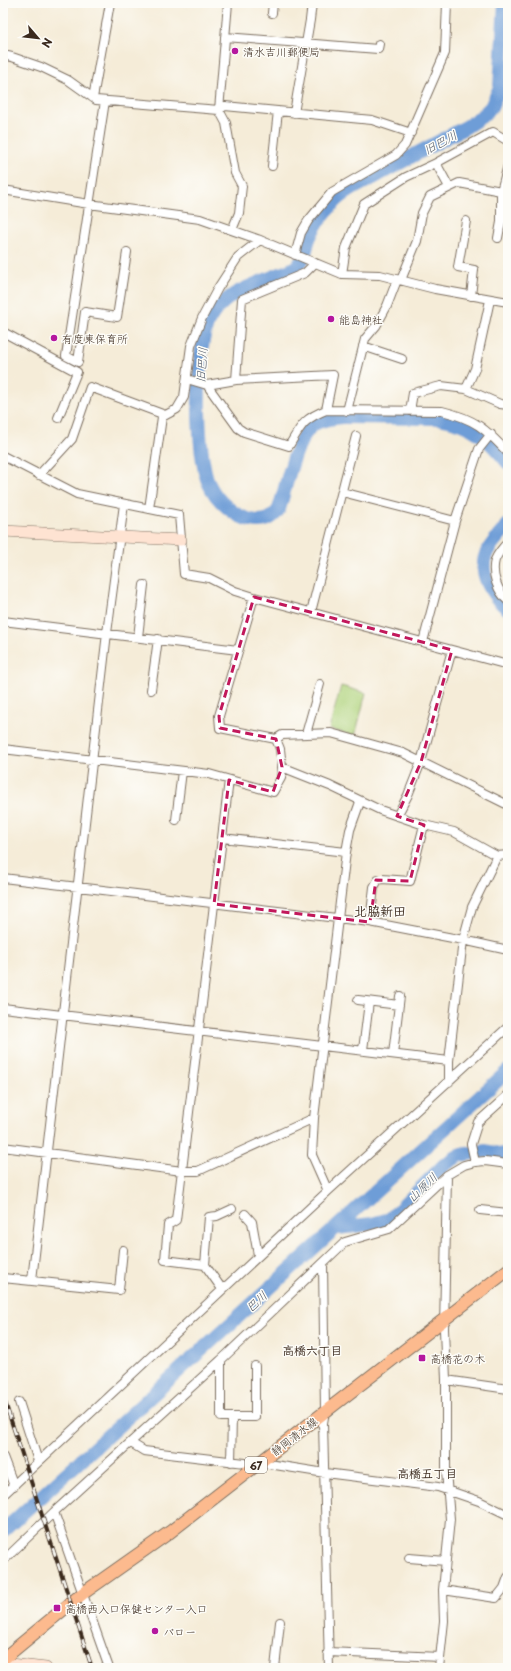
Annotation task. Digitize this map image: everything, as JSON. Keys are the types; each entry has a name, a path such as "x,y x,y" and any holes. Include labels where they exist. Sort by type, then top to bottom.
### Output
{"main road":[{"name":"静岡清水線","path":"84,1598 174,1538 323,1423 508,1270"},
{"name":"静岡清水線","path":"6,1664 84,1598 325,1411 508,1279"}],"street":[{"path":"93,98 110,3"},
{"path":"228,3 219,110 226,123 235,174 242,186 239,213 232,230"},
{"path":"272,13 273,3"},
{"path":"294,113 312,3"},
{"path":"298,256 300,233 328,196 332,192 396,155 405,145 445,53 447,3"},
{"path":"225,37 378,50 379,44"},
{"path":"3,56 12,57 41,67 68,80 96,100 219,110 225,106 372,120 411,133"},
{"path":"105,101 66,356 78,362 85,312 117,317 127,252"},
{"path":"272,166 278,111"},
{"path":"342,274 346,248 364,204 406,177 436,163 493,132 508,141"},
{"path":"436,163 448,187"},
{"path":"498,238 504,222 501,191 508,165"},
{"path":"348,411 365,339 376,326 387,306 417,241 422,213 430,197 459,183 501,191"},
{"path":"3,190 89,204 200,219 260,240 342,274 380,275 471,296 508,302"},
{"path":"466,221 458,267 474,270 471,296"},
{"path":"149,509 162,417 177,409 184,396 191,346 202,318 218,288 238,257 260,240"},
{"path":"236,380 242,299 304,273 312,262"},
{"path":"466,389 475,369 490,300"},
{"path":"3,332 77,372 58,418"},
{"path":"364,346 402,359"},
{"path":"187,379 207,385 236,380 333,375 326,410"},
{"path":"207,385 238,428 244,432 289,446 303,422 313,415 326,410 442,411 459,415 472,421 491,434 508,453"},
{"path":"410,411 413,393 441,386 466,389 500,404 508,405"},
{"path":"39,475 72,438 90,387 165,415"},
{"path":"423,642 455,521 479,449 491,434"},
{"path":"311,612 356,436"},
{"path":"3,456 77,494 179,515 184,574 209,578 235,591 254,597 508,666"},
{"path":"342,492 455,521"},
{"path":"32,1280 48,1154 107,633 124,504"},
{"path":"3,530 181,540"},
{"path":"508,542 496,560 494,570 500,593 508,601"},
{"path":"138,637 144,585"},
{"path":"254,597 218,716 220,728 276,739 282,735 330,733 403,753 508,805"},
{"path":"3,621 238,650"},
{"path":"151,690 158,639"},
{"path":"397,816 421,762 452,650"},
{"path":"306,734 320,684"},
{"path":"3,749 209,774 273,792 281,778 282,767 280,749 276,739"},
{"path":"282,767 330,786 360,802 397,816 424,825 454,832 497,856 508,855"},
{"path":"176,820 182,771"},
{"path":"204,1265 165,1260 168,1225 176,1220 229,780"},
{"path":"328,1191 312,1155 314,1118 346,852 350,830 360,802"},
{"path":"370,922 374,887 378,880 410,881 424,825"},
{"path":"222,838 346,852"},
{"path":"449,1082 449,1061 463,940 472,907 497,856"},
{"path":"3,878 370,922 508,950"},
{"path":"393,1054 400,996"},
{"path":"358,1000 399,1005"},
{"path":"363,1050 369,1002"},
{"path":"3,1008 64,1014 449,1061"},
{"path":"3,1495 258,1255 508,1027"},
{"path":"475,1162 472,1144 478,1122 508,1095"},
{"path":"3,1147 182,1171 198,1171 314,1118"},
{"path":"3,1561 54,1512 221,1360 345,1242 390,1229 447,1175 464,1165 485,1161 508,1164"},
{"path":"439,1668 444,1621 444,1590 450,1519 446,1471 446,1380 444,1324 447,1175"},
{"path":"222,1289 204,1265 209,1217 217,1216 232,1209"},
{"path":"480,1210 508,1213"},
{"path":"245,1214 252,1222 258,1255"},
{"path":"3,1278 119,1290 123,1250"},
{"path":"323,1263 325,1411 323,1423 329,1668"},
{"path":"221,1360 221,1417 255,1417 255,1366"},
{"path":"446,1380 508,1389"},
{"path":"19,1402 38,1461"},
{"path":"231,1462 232,1417"},
{"path":"131,1443 144,1451 245,1463 250,1469"},
{"path":"3,1457 14,1486"},
{"path":"269,1464 325,1473 438,1487 480,1501 508,1515"},
{"path":"54,1512 109,1668"},
{"path":"409,1558 446,1561"},
{"path":"444,1590 496,1598 506,1588 508,1577"},
{"path":"275,1668 280,1622"},
{"path":"328,1652 440,1657"},
{"path":"6,1664 46,1668"}],"highlighted area":[{"path":"254,597 452,650 421,762 397,816 424,825 410,881 376,880 370,922 214,904 229,780 273,792 282,767 276,739 220,728 219,716"}],"green space":[{"path":"341,686 366,693 355,736 329,729"}],"waterway":[{"name":"旧巴川","path":"505,3 500,87 491,107 481,117 466,127 344,194 331,206 317,224 311,234 303,259 295,268 248,287 222,303 209,320 204,333 199,376 199,402 202,451 209,484 221,502 233,512 255,521 271,518 277,512 297,449 309,429 316,423 326,420 343,417 439,418 451,420 470,428 486,439 508,463"},
{"name":"旧巴川","path":"508,525 489,548 484,560 485,576 488,584 497,598 508,609"},
{"name":"巴川","path":"3,1531 508,1071"},
{"name":"山原川","path":"337,1228 372,1224 390,1219 444,1165 460,1155 486,1151 508,1156"}],"railway":[{"path":"3,1396 92,1668"}],"place":[{"name":"清水吉川郵便局","path":"235,51"},
{"name":"能島神社","path":"331,319"},
{"name":"有度東保育所","path":"54,338"},
{"name":"高橋花の木","path":"422,1358"},
{"name":"高橋西入口保健センター入口","path":"57,1608"},
{"name":"バロー","path":"155,1631"}],"district":[{"name":"北脇新田","path":"380,910"},
{"name":"高橋六丁目","path":"312,1350"},
{"name":"高橋五丁目","path":"427,1473"}]}
